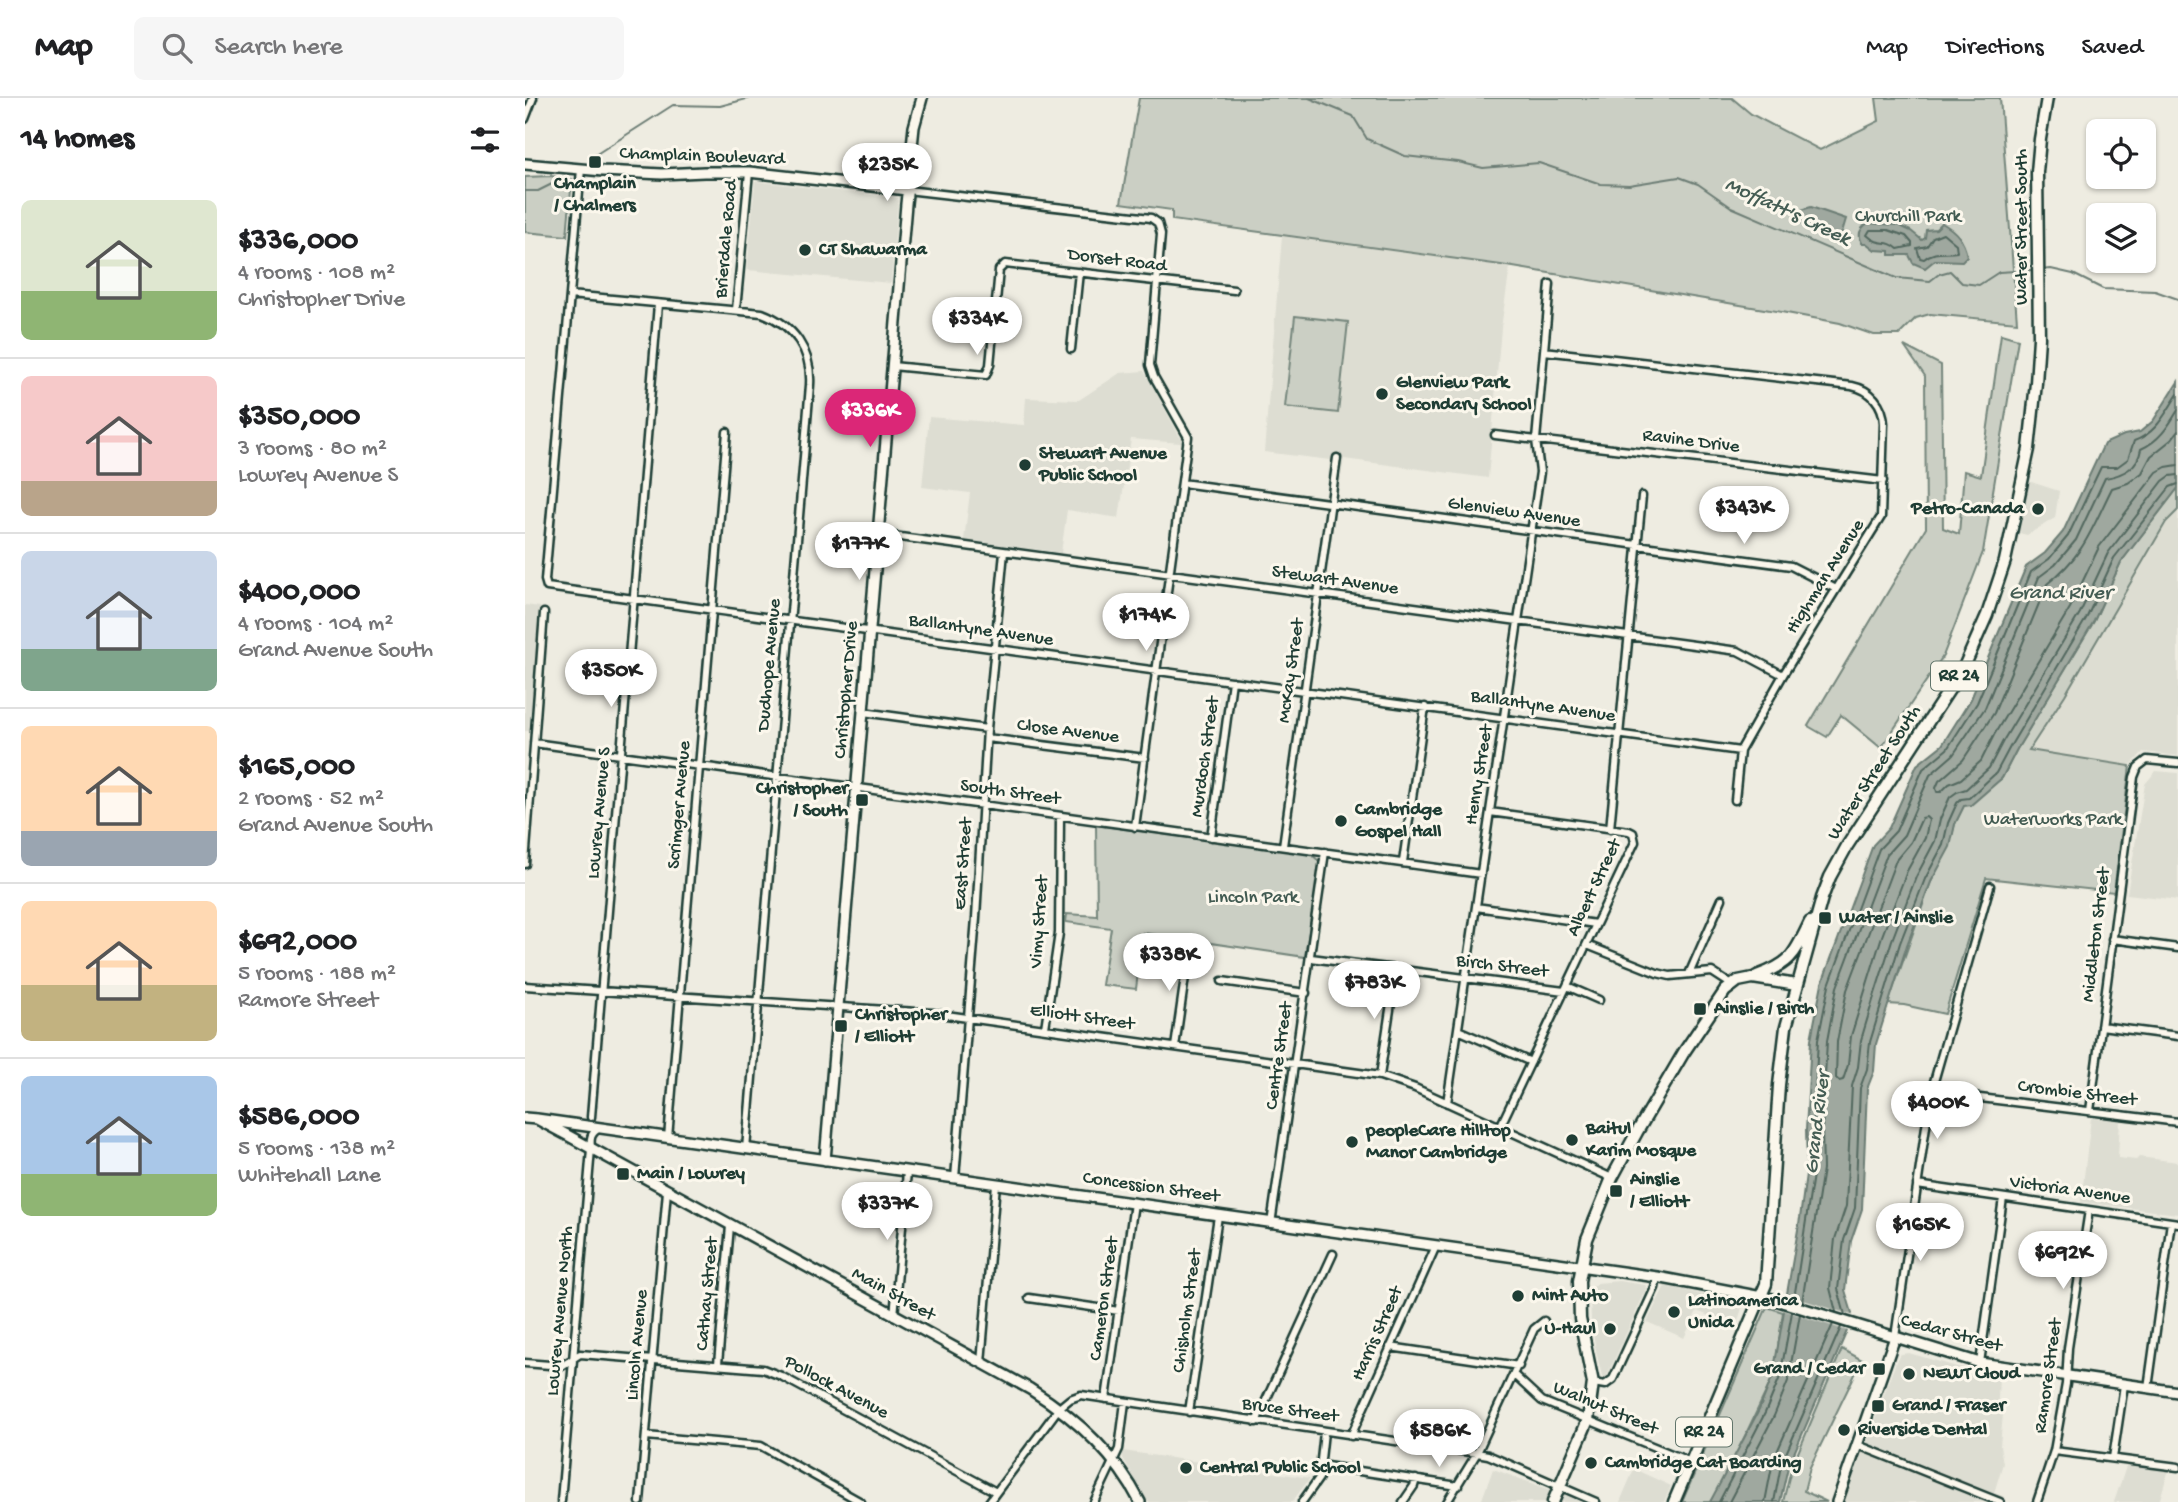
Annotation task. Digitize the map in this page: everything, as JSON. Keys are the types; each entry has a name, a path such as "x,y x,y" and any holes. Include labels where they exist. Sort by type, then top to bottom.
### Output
{"main road":[{"name":"Christopher Drive","path":"825,1160 907,190 914,127 922,98"},
{"name":"Water Street South","path":"1760,1296 1766,1284 1768,1266 1783,1046 1822,898 1847,846 1964,667 1987,615 2005,561 2029,449 2039,338 2037,172 2047,98"},
{"name":"Champlain Boulevard","path":"525,164 662,174 748,172 907,190"},
{"path":"1553,1502 1588,1420 1593,1383 1580,1319 1579,1289 1591,1227 1612,1178 1714,1004 1738,981 1776,969 1791,958 1822,898"},
{"path":"1753,978 1797,985"},
{"name":"Main Street","path":"525,1118 537,1119 1024,1385 1059,1408 1085,1431 1113,1460 1140,1502"},
{"name":"Concession Street","path":"537,1119 1657,1277 1760,1296"},
{"name":"Cedar Street","path":"1760,1296 1980,1363 2178,1392"},
{"name":"RR 24","path":"1674,1502 1760,1296"},
{"path":"1837,1502 1895,1337"}],"street":[{"path":"525,119 529,100"},
{"path":"570,295 581,169"},
{"name":"Brierdale Road","path":"736,310 748,172"},
{"name":"Champlain Boulevard","path":"907,190 1154,219 1161,231 1157,281"},
{"name":"Dorset Road","path":"892,366 986,376 990,365 999,270 1005,264 1234,290"},
{"path":"1072,349 1079,272"},
{"path":"1135,827 1188,437 1151,369 1157,281"},
{"name":"Henry Street","path":"1447,1103 1540,472 1536,440 1550,284"},
{"name":"Dudhope Avenue","path":"570,295 762,313 786,325 800,341 809,364 810,385 746,1149"},
{"name":"Ballantyne Avenue","path":"570,295 545,580 547,587 1741,751"},
{"name":"Lowrey Avenue S","path":"591,1116 658,304"},
{"name":"Highman Avenue","path":"1544,351 1860,388 1874,398 1883,415 1881,517 1783,675 1741,751 1735,800"},
{"name":"Scrimger Avenue","path":"668,1138 727,432"},
{"name":"Ravine Drive","path":"1496,435 1883,481"},
{"name":"McKay Street","path":"1283,846 1337,458"},
{"name":"Glenview Avenue","path":"1182,483 1791,566 1836,589"},
{"name":"Albert Street","path":"1500,1127 1635,842 1635,837 1629,831 1610,829 1642,496"},
{"name":"Stewart Avenue","path":"878,534 1738,651 1783,675"},
{"name":"East Street","path":"954,1178 968,1017 987,729 1003,552"},
{"path":"525,864 528,779 534,743 544,613"},
{"name":"Murdoch Street","path":"1210,836 1232,681"},
{"path":"1403,862 1425,707"},
{"path":"863,712 987,729"},
{"name":"Close Avenue","path":"987,738 1145,758"},
{"name":"South Street","path":"534,743 1481,874"},
{"name":"Middleton Street","path":"2090,1111 2132,785 2140,764 2151,759 2178,762"},
{"path":"1490,812 1610,829"},
{"name":"Vimy Street","path":"1045,1028 1059,933 1060,816"},
{"name":"Centre Street","path":"1271,1224 1325,852"},
{"path":"1895,1337 1931,1092 1990,886"},
{"path":"1689,974 1722,899"},
{"path":"1476,907 1596,924"},
{"path":"2112,939 2178,948"},
{"path":"1175,1047 1190,942"},
{"path":"1587,945 1657,973 1670,976 1712,972 1732,985"},
{"name":"Birch Street","path":"1311,958 1565,989 1599,1000"},
{"path":"1380,1076 1396,970"},
{"path":"1222,981 1306,993"},
{"name":"Elliott Street","path":"525,986 920,1011 1380,1076 1400,1081 1612,1178"},
{"path":"2101,1026 2178,1036"},
{"path":"1458,1030 1531,1062"},
{"name":"Crombie Street","path":"1931,1092 2178,1122"},
{"name":"Lowrey Avenue North","path":"561,1501 590,1138 600,1128"},
{"path":"894,1316 907,1172"},
{"path":"981,1363 996,1184"},
{"name":"Victoria Avenue","path":"1917,1185 2175,1222"},
{"name":"Lincoln Avenue","path":"640,1502 667,1191"},
{"path":"1980,1363 2003,1198"},
{"name":"Cameron Street","path":"1106,1399 1135,1203"},
{"name":"Ramore Street","path":"2037,1502 2054,1451 2089,1210"},
{"name":"Chisholm Street","path":"1189,1412 1218,1216"},
{"path":"2148,1388 2175,1222"},
{"name":"Cathay Street","path":"718,1364 730,1226"},
{"name":"Harris Street","path":"1351,1436 1436,1246"},
{"path":"1256,1422 1332,1254"},
{"path":"1593,1383 1605,1385 1613,1379 1655,1288 1657,1277"},
{"path":"1029,1298 1119,1311"},
{"path":"1447,1502 1477,1453 1534,1329 1544,1321"},
{"path":"1390,1347 1518,1366"},
{"name":"Pollock Avenue","path":"525,1363 562,1366 580,1354 768,1370 996,1492"},
{"name":"Walnut Street","path":"1514,1375 1542,1401 1691,1462"},
{"path":"2113,1458 2125,1385"},
{"name":"Bruce Street","path":"1059,1408 1077,1396 1106,1399 1477,1453 1596,1502"},
{"path":"1094,1502 1119,1449 1125,1402"},
{"path":"989,1502 1059,1408"},
{"path":"1302,1502 1319,1478 1324,1432"},
{"path":"646,1436 761,1446 861,1502"},
{"path":"1858,1445 1997,1502"},
{"path":"2054,1451 2178,1467"},
{"path":"1321,1465 1458,1486"},
{"path":"1403,1502 1416,1479"}],"shaded area":[{"path":"755,181 897,198 891,283 747,270"},
{"name":"Glenview Park Secondary School","path":"1282,236 1510,267 1501,328 1488,478 1344,459 1338,496 1341,499 1324,496 1330,460 1264,452"},
{"name":"Stewart Avenue Public School","path":"1144,371 1180,437 1193,444 1131,439 1119,518 1067,510 1061,553 964,540 970,493 922,487 929,417 1024,425 1026,398 1079,400 1120,373"},
{"path":"2028,481 2059,491 2055,518 2027,535 2019,533"},
{"path":"2178,510 2178,756 2143,752 2130,766 2028,751 2065,695 2166,522"},
{"path":"525,605 540,607 529,731 525,731"},
{"path":"2156,771 2178,773 2178,900 2127,894 2145,784"},
{"path":"2091,1118 2120,1119 2118,1158 2136,1160 2139,1157 2178,1162 2178,1214 2081,1202"},
{"path":"1619,1281 1645,1285 1647,1288 1606,1378 1602,1376 1596,1351 1590,1296 1592,1287 1597,1283"},
{"path":"1665,1286 1740,1303 1742,1308 1736,1327 1697,1311 1684,1338 1647,1322"},
{"path":"1909,1353 1957,1367 1999,1374 1998,1400 2003,1414 2000,1446 2003,1463 1994,1493 2005,1497 2003,1502 1844,1502 1897,1359 1901,1354"},
{"name":"Central Public School","path":"1123,1451 1310,1478 1292,1502 1148,1502 1123,1458"},
{"path":"2127,1464 2169,1469 2159,1502 2114,1502"},
{"path":"1493,1469 1570,1497 1580,1502 1481,1502"},
{"path":"1634,1469 1671,1486 1664,1502 1620,1502"}],"green space":[{"name":"Churchill Park","path":"1139,98 1732,98 1751,114 1820,150 1879,121 1876,98 2000,98 2017,322 1930,314 1916,318 1899,335 1874,335 1840,323 1501,265 1172,220 1172,210 1121,203"},
{"path":"551,176 572,179 567,236 525,232 525,177"},
{"path":"1295,316 1348,322 1338,413 1285,407"},
{"path":"2001,334 2018,339 1983,552 1943,656 1881,748 1841,715 1827,737 1808,726 1926,528 1925,376 1904,346 1941,365 1943,528 1959,534 1964,471 1981,476"},
{"name":"Waterworks Park","path":"2178,488 2178,510 2166,522 2065,695 2029,750 2130,766 2114,892 1986,878 1945,1014 1888,1004 1931,882 1949,847 1964,805 2002,778 2094,621 2121,562"},
{"name":"Lincoln Park","path":"1096,825 1311,854 1320,862 1305,957 1143,933 1136,989 1102,985 1111,928 1066,922 1067,914 1097,916"},
{"path":"1767,1307 1783,1312 1774,1375 1721,1486 1710,1502 1682,1502"},
{"path":"1842,1349 1862,1360 1810,1467 1804,1491 1827,1502 1783,1502 1791,1469"}],"water":[{"path":"1811,207 1846,219 1840,239 1801,223 1801,210"},
{"path":"1868,223 1898,225 1922,240 1926,230 1936,229 1942,223 1959,237 1967,256 1962,261 1935,260 1925,268 1913,263 1909,255 1890,255 1890,251 1875,250 1862,243 1860,232"},
{"name":"Grand River","path":"2178,382 2178,488 2121,562 2094,621 2002,778 1971,805 1964,806 1955,824 1950,847 1931,882 1907,945 1876,1044 1874,1071 1867,1089 1862,1209 1851,1241 1845,1290 1852,1313 1850,1324 1788,1467 1780,1502 1710,1502 1759,1410 1773,1375 1807,1167 1806,1130 1811,1039 1822,983 1873,845 1889,828 1917,765 1942,745 1971,699 2026,567 2045,553 2063,532 2104,444 2124,435 2140,432 2153,421"}],"pier":[{"path":"1784,1294 1855,1316 1851,1332 1782,1310"}],"waterway":[{"name":"Moffatt's Creek","path":"595,155 673,105 720,106 750,98"},
{"name":"Moffatt's Creek","path":"1309,98 1353,116 1367,139 1405,156 1458,162 1483,168 1539,163 1601,184 1629,185 1679,177 1698,184 1731,207 1896,278 1930,281 1939,274 1950,271 1962,283 1979,285 1999,272 2032,270"},
{"name":"Moffatt's Creek","path":"525,191 538,191 560,180"},
{"name":"Moffatt's Creek","path":"2041,270 2051,269 2073,274 2103,289 2155,291 2178,299"}],"place":[{"name":"Champlain / Chalmers","path":"595,162"},
{"name":"CT Shawarma","path":"805,250"},
{"name":"Glenview Park Secondary School","path":"1382,394"},
{"name":"Stewart Avenue Public School","path":"1025,465"},
{"name":"Petro-Canada","path":"2038,509"},
{"name":"Christopher / South","path":"862,800"},
{"name":"Cambridge Gospel Hall","path":"1341,821"},
{"name":"Water / Ainslie","path":"1825,918"},
{"name":"Ainslie / Birch","path":"1700,1009"},
{"name":"Christopher / Elliott","path":"841,1026"},
{"name":"Baitul Karim Mosque","path":"1572,1140"},
{"name":"peopleCare Hilltop Manor Cambridge","path":"1352,1142"},
{"name":"Main / Lowrey","path":"623,1174"},
{"name":"Ainslie / Elliott","path":"1616,1191"},
{"name":"Mint Auto","path":"1518,1296"},
{"name":"Latinoamerica Unida","path":"1674,1312"},
{"name":"U-Haul","path":"1610,1329"},
{"name":"Grand / Cedar","path":"1879,1369"},
{"name":"NEWT Cloud","path":"1909,1374"},
{"name":"Grand / Fraser","path":"1878,1406"},
{"name":"Riverside Dental","path":"1844,1430"},
{"name":"Cambridge Cat Boarding","path":"1591,1463"},
{"name":"Central Public School","path":"1186,1468"}]}
